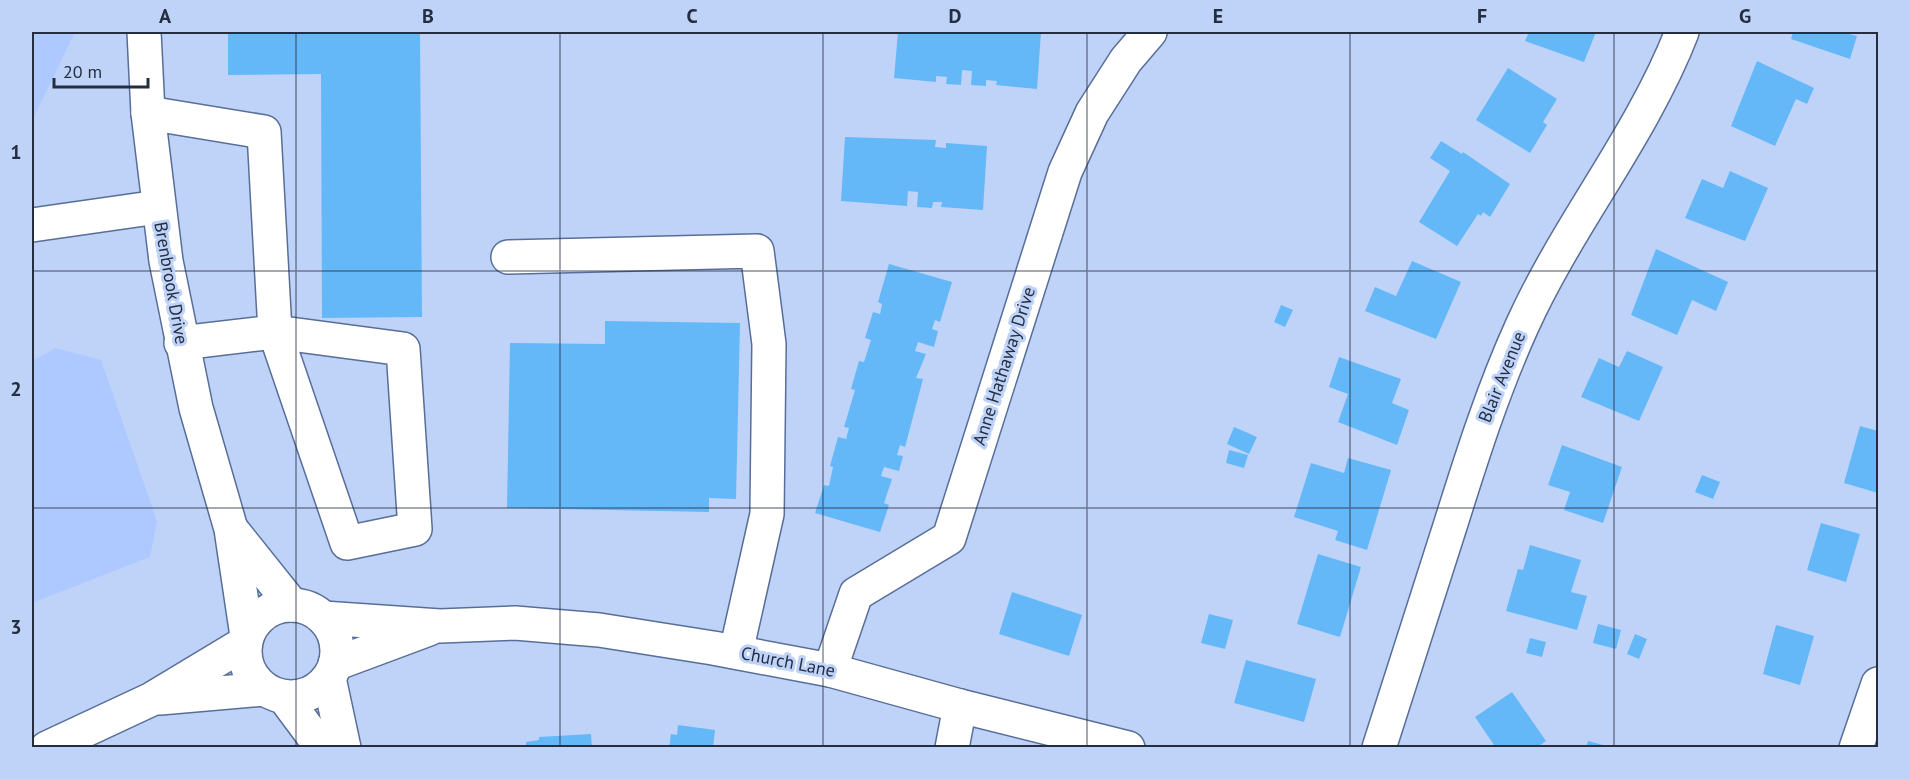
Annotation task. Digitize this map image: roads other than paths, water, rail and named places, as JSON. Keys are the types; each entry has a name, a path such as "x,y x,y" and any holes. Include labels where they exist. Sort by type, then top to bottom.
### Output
{"street":[{"name":"Brenbrook Drive","path":"144,32 148,113 158,207 181,343 213,473 231,529 246,639"},
{"name":"Anne Hathaway Drive","path":"830,670 856,594 949,538 1065,172 1092,113 1126,60 1150,32"},
{"name":"Blair Avenue","path":"1379,747 1492,394 1523,324 1563,248 1645,112 1665,75 1682,32"},
{"path":"148,113 264,132 275,332 347,543 415,529 403,349 275,332 181,343"},
{"path":"32,225 158,207"},
{"path":"508,257 757,252 768,344 767,514 736,652"},
{"name":"Brenbrook Drive","path":"231,529 292,605"},
{"path":"322,747 274,693 248,669 246,639 254,623 265,613 278,607 292,605 314,611 323,618 336,639 332,671 344,747"},
{"name":"Church Lane","path":"323,618 440,626 515,623 600,630 830,670 960,706 1128,747"},
{"name":"Church Lane","path":"332,671 440,626"},
{"path":"47,747 152,699 246,639"},
{"path":"152,699 274,693 309,694 332,671"},
{"path":"1856,747 1878,684"},
{"path":"952,747 960,706"}]}
